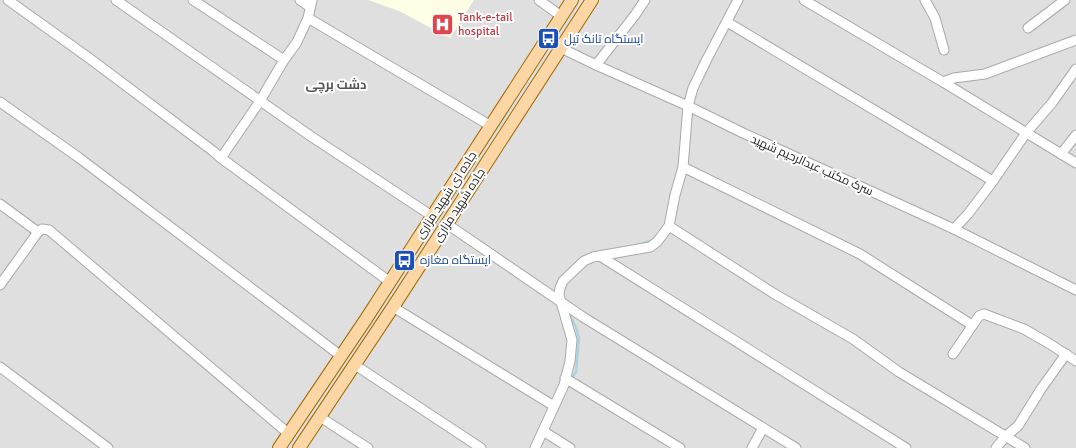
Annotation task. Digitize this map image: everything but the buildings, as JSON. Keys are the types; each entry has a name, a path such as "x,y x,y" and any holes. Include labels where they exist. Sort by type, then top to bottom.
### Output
{"main road":[{"name":"جاده ای شهید مزاری","path":"280,448 390,282 572,0"},
{"name":"جاده شهید مزاری","path":"299,448 393,307 592,0"}],"street":[{"path":"8,0 89,58 221,158 390,282"},
{"path":"116,0 312,137 432,216"},
{"path":"193,0 284,60"},
{"path":"221,158 260,101 284,60 297,42 308,18 311,3 300,0"},
{"path":"539,0 561,16"},
{"path":"596,66 645,0"},
{"path":"535,448 564,385 570,361 572,340 559,295 560,288 563,282 584,261 593,257 650,247 657,242 669,226 675,195 684,167 688,106 693,88 706,59 738,0"},
{"path":"804,0 1076,163"},
{"path":"925,0 936,18 944,50"},
{"path":"1028,28 1065,0"},
{"path":"308,18 491,126"},
{"path":"727,22 993,181"},
{"name":"سرک مکتب عبدالرحیم شهید","path":"547,39 596,66 688,106 743,133 954,229 1076,290"},
{"path":"943,82 954,78 985,74 1076,40"},
{"path":"954,229 968,214 1026,133 1052,103 1076,69"},
{"path":"0,102 78,158 341,356"},
{"path":"1061,154 1076,135"},
{"path":"684,167 860,254 972,325"},
{"path":"0,204 38,232"},
{"path":"447,224 583,317 796,448"},
{"path":"669,226 773,293 853,339 899,372 1025,448"},
{"path":"0,286 38,232 42,229 49,230 289,434"},
{"path":"600,256 906,448"},
{"path":"393,307 554,406"},
{"path":"953,354 972,325 979,316 984,314 1024,329 1076,361"},
{"path":"996,448 1006,436 1018,426 1041,389 1066,354"},
{"path":"355,365 481,448"},
{"path":"0,367 108,448"},
{"path":"565,378 680,448"},
{"path":"320,417 368,448"},
{"path":"752,448 763,428"},
{"path":"543,431 570,448"}],"shaded area":[{"path":"0,0 1076,0 1076,448 0,448"},
{"name":"Tank-e-tail hospital","path":"368,0 474,0 450,38 399,11"}],"waterway":[{"path":"639,245 653,240"},
{"path":"570,316 576,327 579,338 576,372 571,379"}],"place":[{"name":"Tank-e-tail hospital","path":"442,24"},
{"name":"ایستگاه تانک تیل","path":"548,39"},
{"name":"ایستگاه مغازه","path":"404,260"}],"district":[{"name":"دشت برچی","path":"336,84"}]}
